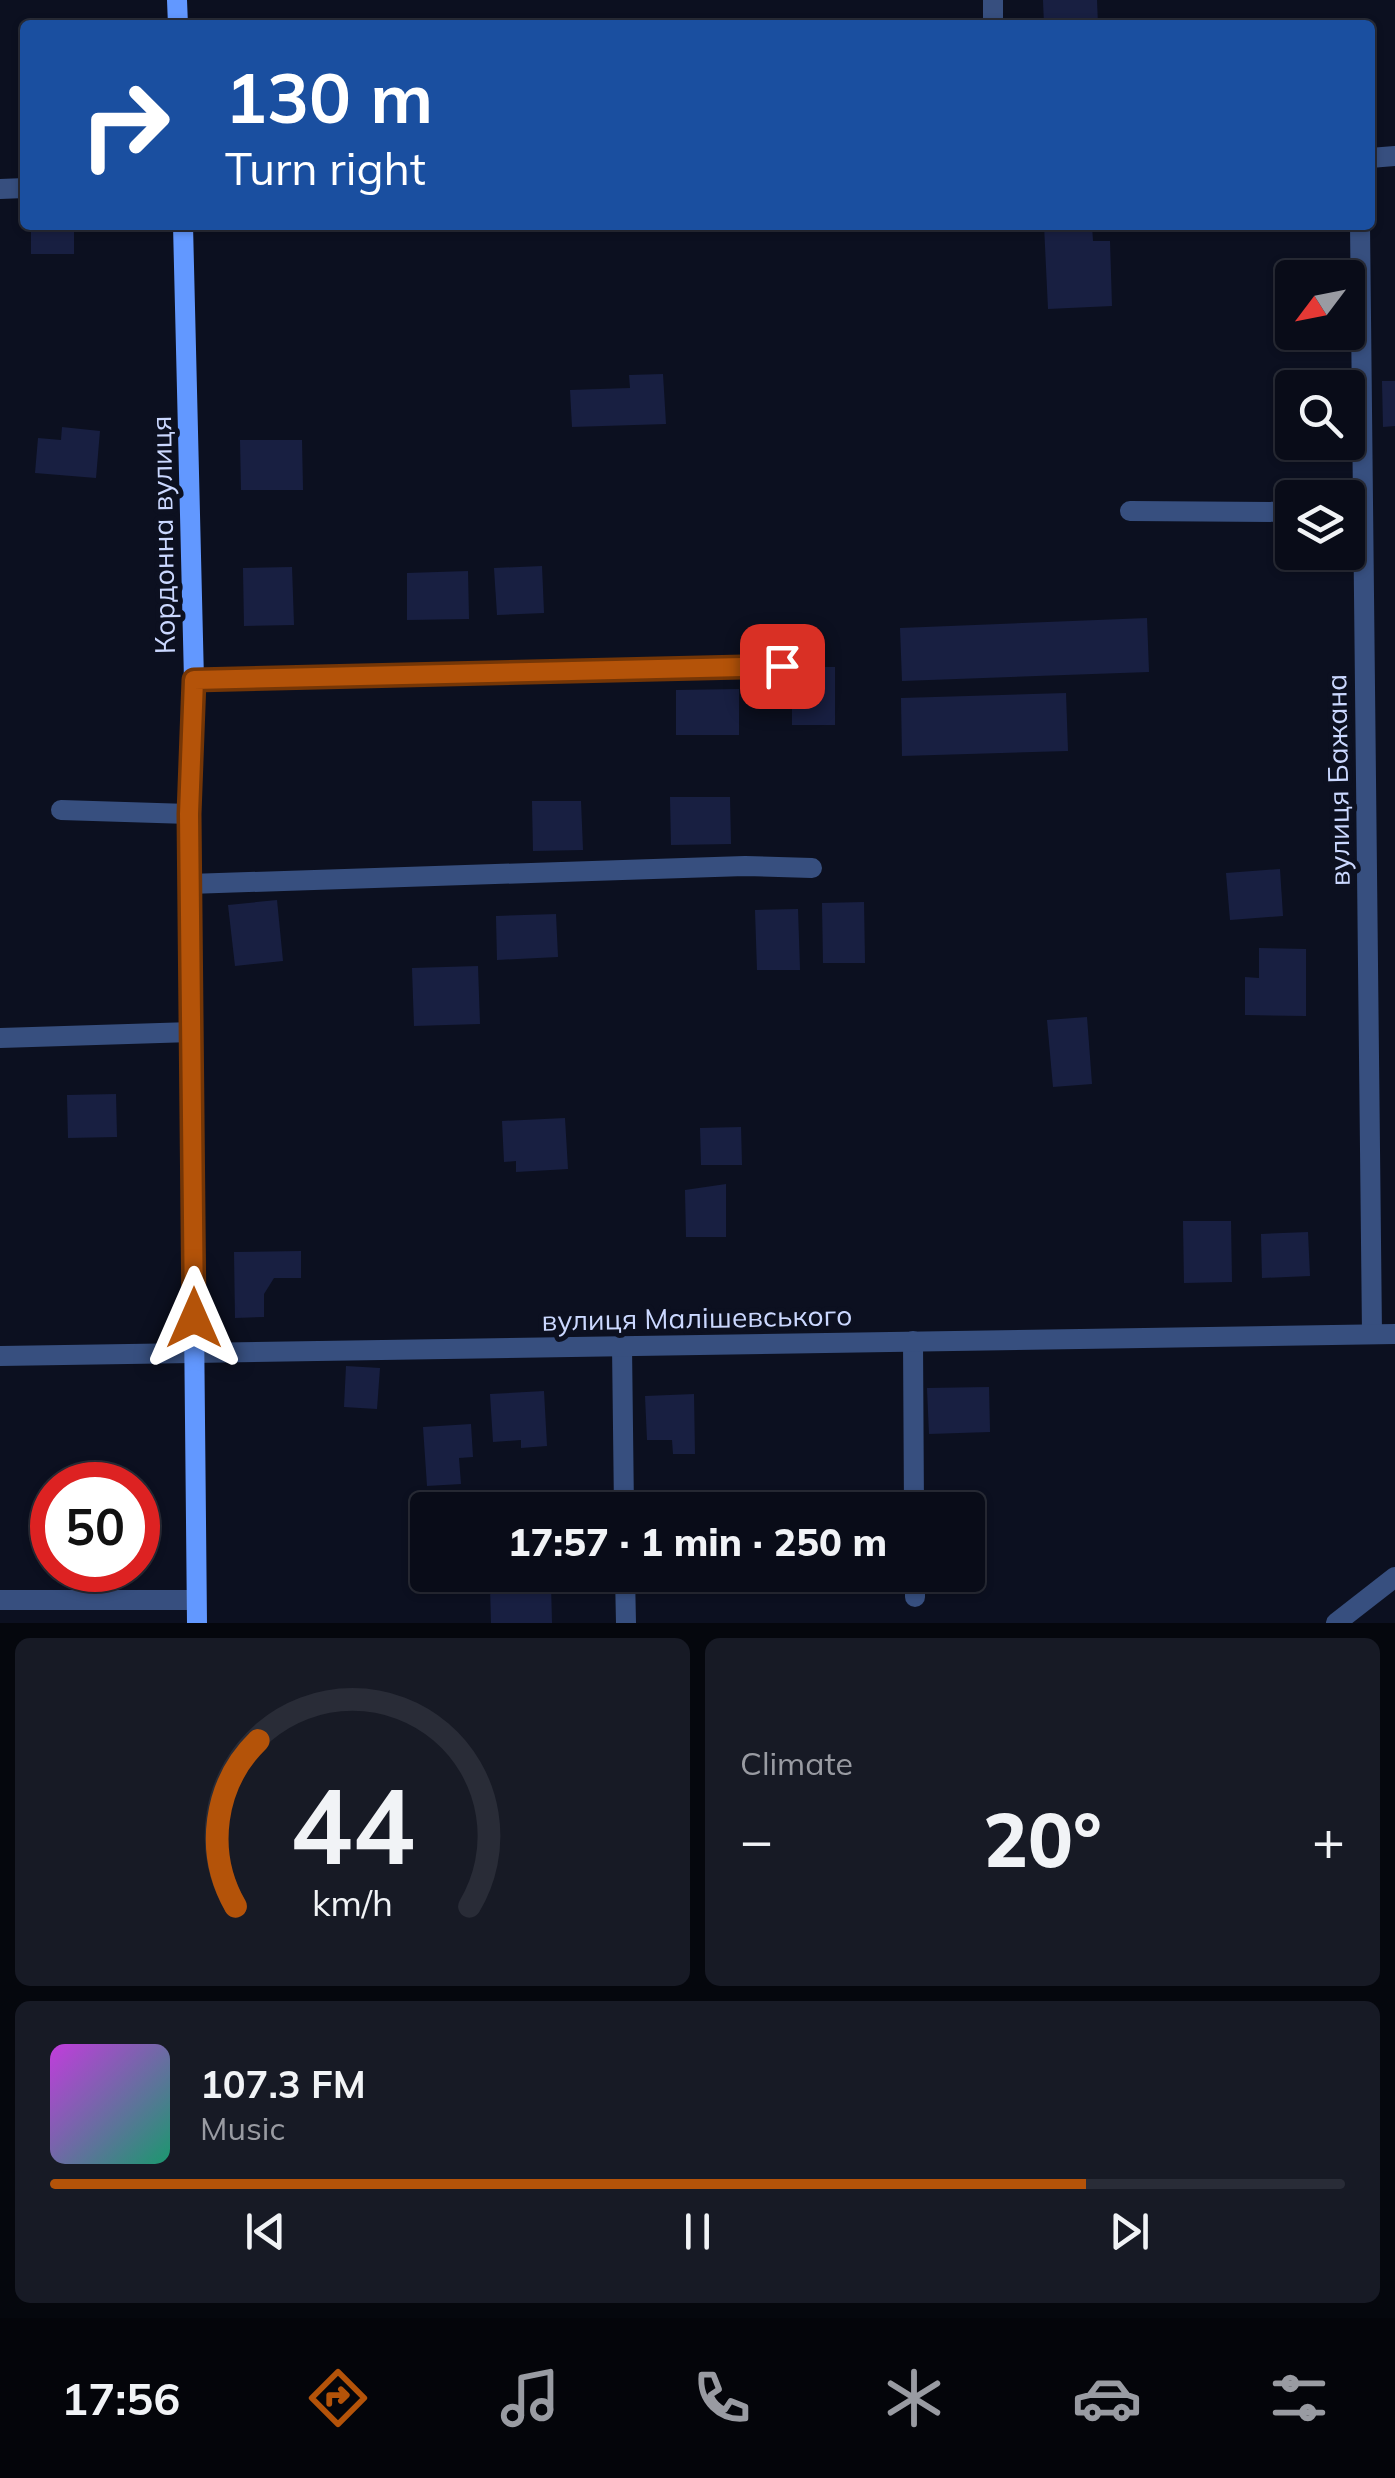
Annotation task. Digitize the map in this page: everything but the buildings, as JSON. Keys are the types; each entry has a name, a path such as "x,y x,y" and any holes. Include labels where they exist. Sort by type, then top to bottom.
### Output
{"main road":[{"name":"Кордонна вулиця","path":"183,230 194,680 189,814 197,1623"}],"street":[{"name":"вулиця Бажана","path":"1356,480 1360,230"},
{"path":"1130,512 1275,512"},
{"name":"вулиця Бажана","path":"1356,570 1372,1334"},
{"path":"194,680 782,666"},
{"path":"61,810 189,814"},
{"path":"190,884 746,866 812,868"},
{"path":"0,1038 192,1032"},
{"name":"вулиця Малішевського","path":"0,1356 1395,1334"},
{"path":"913,1342 914,1492"},
{"path":"622,1346 624,1492"},
{"path":"1336,1623 1395,1576"},
{"path":"625,1592 626,1623"},
{"path":"915,1592 915,1597"},
{"path":"0,1600 196,1600"}],"route":[{"path":"194,1318 189,814 194,680 782,666"}]}
